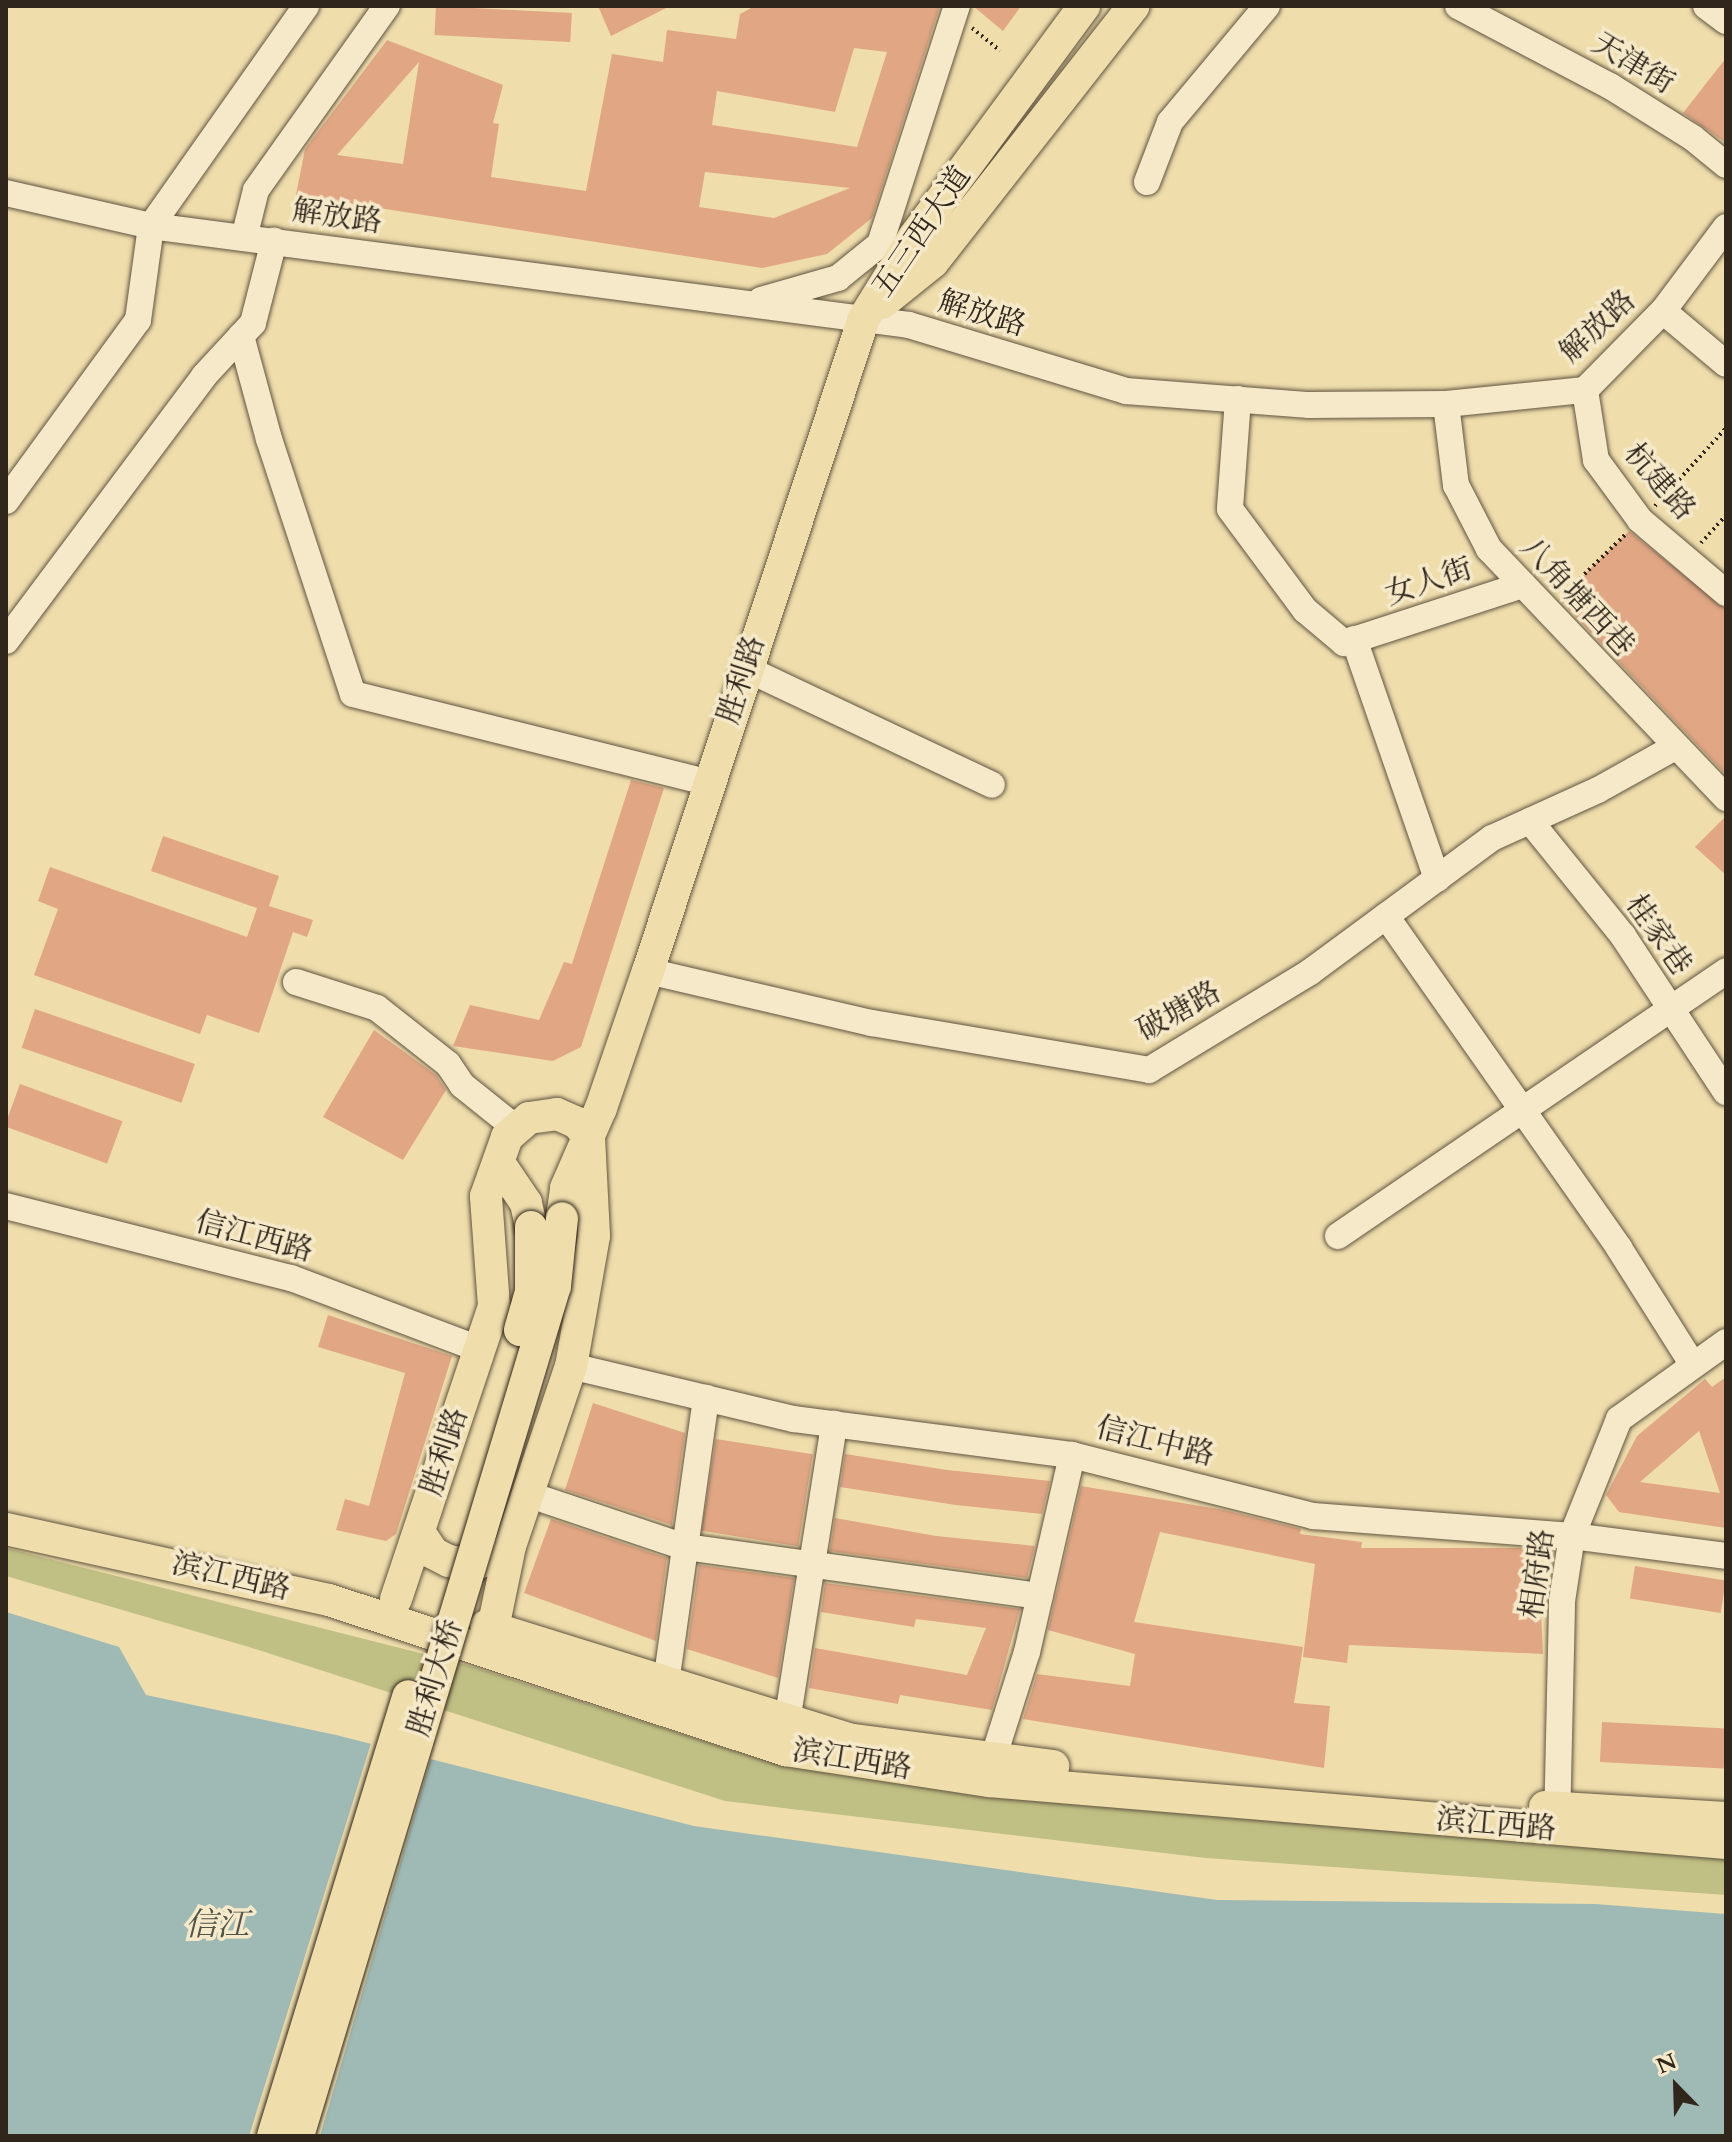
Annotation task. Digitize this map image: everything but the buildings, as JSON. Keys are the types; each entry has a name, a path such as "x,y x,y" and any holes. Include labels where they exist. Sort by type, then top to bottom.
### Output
{"main road":[{"name":"五三西大道","path":"864,318 914,237 1084,6"},
{"name":"五三西大道","path":"864,318 933,262 1134,6"},
{"name":"胜利路","path":"621,1043 648,971 745,668 864,318"},
{"path":"499,1163 507,1137 529,1118 557,1114 580,1097 621,1043"},
{"name":"胜利大桥","path":"298,2136 555,1286 566,1188 589,1137 621,1043"},
{"path":"493,1628 511,1531 542,1426 571,1366 594,1236 589,1137 577,1123 557,1114"},
{"name":"胜利路","path":"396,1599 428,1519 464,1413 479,1349 494,1306 486,1196 499,1163"},
{"name":"胜利大桥","path":"273,2136 531,1292 531,1227 526,1203 499,1163"},
{"name":"滨江西路","path":"6,1508 396,1599 853,1740 1210,1786 1557,1819 1726,1843"},
{"path":"428,1519 433,1553 461,1563 490,1560 511,1531"},
{"name":"滨江西路","path":"6,1529 329,1600 786,1750 989,1781 1557,1819 1726,1818"}],"street":[{"path":"6,501 138,320 151,226 306,6"},
{"path":"244,238 256,190 387,6"},
{"path":"1147,182 1170,122 1267,6"},
{"name":"天津街","path":"1458,6 1610,86 1693,138 1726,165"},
{"path":"1706,6 1726,21"},
{"path":"747,304 838,278 880,244 962,15"},
{"name":"解放路","path":"6,193 151,226 909,325 1126,391 1238,399 1446,404 1585,390 1663,311 1726,227"},
{"path":"6,641 204,376 253,323 274,241"},
{"path":"1663,311 1726,364"},
{"path":"241,336 269,439 353,694 709,783"},
{"name":"杭建路","path":"1585,390 1596,460 1640,520 1726,593"},
{"path":"1238,399 1230,509 1305,610 1344,643 1354,639 1437,879"},
{"name":"八角塘西巷","path":"1446,404 1456,485 1489,549 1726,798"},
{"name":"女人街","path":"1354,639 1523,585"},
{"path":"745,668 992,785"},
{"name":"破塘路","path":"648,971 872,1023 1149,1070 1310,972 1492,838 1675,747"},
{"name":"桂家巷","path":"1530,821 1623,936 1726,1092"},
{"path":"1386,916 1521,1108 1693,1365"},
{"path":"1338,1236 1521,1108 1726,971"},
{"path":"296,982 377,1008 448,1064 462,1085 517,1129"},
{"name":"信江西路","path":"6,1206 291,1278 479,1349"},
{"name":"相府路","path":"1557,1819 1562,1601 1572,1536 1619,1419 1726,1342"},
{"name":"信江中路","path":"571,1366 834,1424 1072,1455 1313,1516 1572,1536 1726,1556"},
{"path":"666,1683 706,1398"},
{"path":"787,1722 834,1424"},
{"path":"993,1759 1040,1596 1072,1455"},
{"path":"545,1500 685,1547 1040,1596"}],"path":[{"path":"962,15 1000,51"},
{"path":"1547,611 1640,520 1726,428"},
{"path":"1687,560 1726,515"}],"shaded area":[{"path":"6,1548 467,1665 750,1756 970,1795 1726,1855 1726,1895 1206,1858 725,1801 249,1647 6,1576"}],"water":[{"name":"信江","path":"6,1612 119,1647 146,1695 336,1735 694,1826 1217,1900 1595,1904 1726,1914 1726,2136 6,2136"}],"pier":[{"path":"372,1740 432,1755 320,2136 249,2136"}]}
